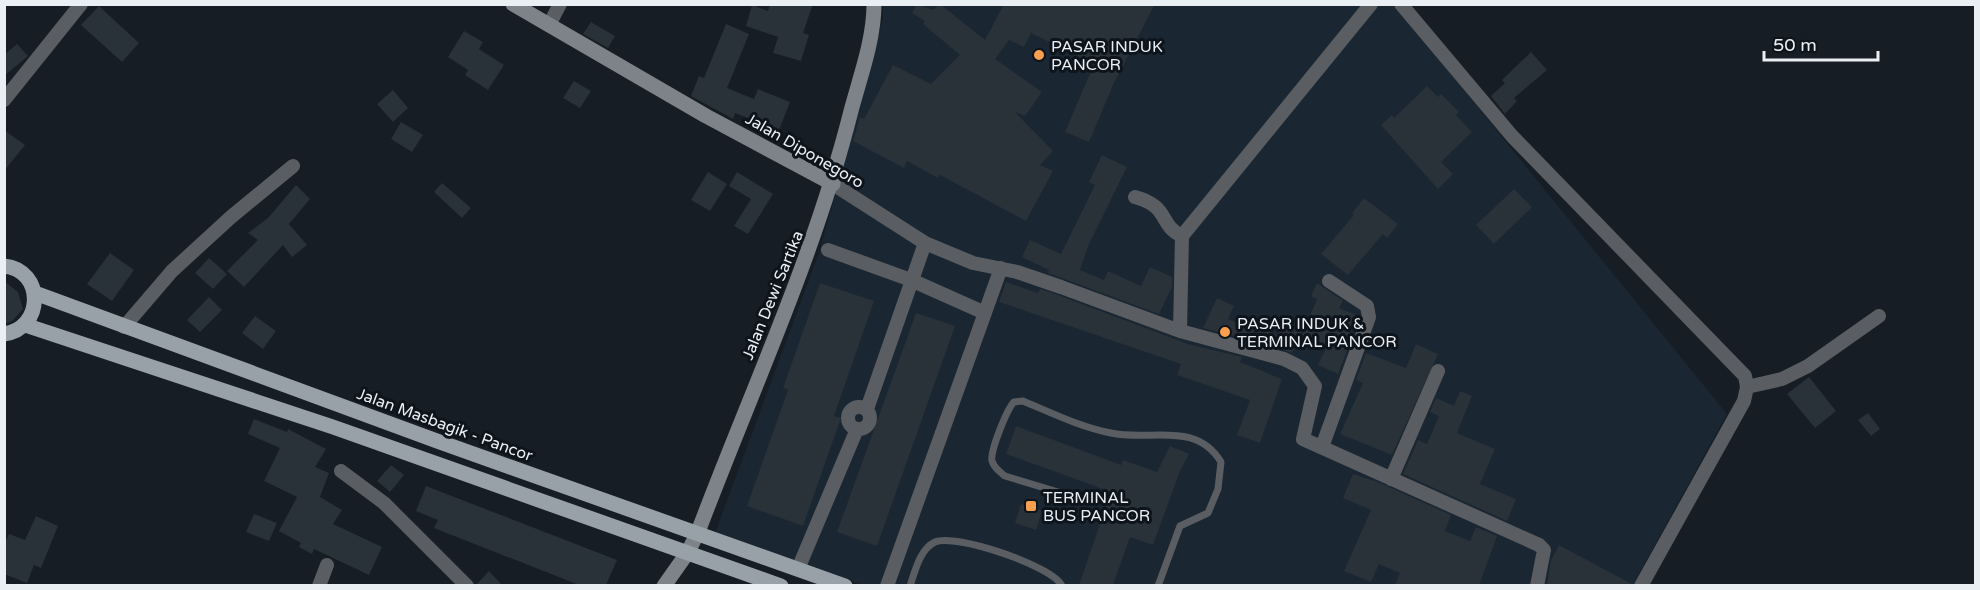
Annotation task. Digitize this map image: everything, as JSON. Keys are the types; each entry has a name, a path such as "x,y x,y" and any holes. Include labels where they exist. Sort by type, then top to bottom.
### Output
{"main road":[{"path":"4,266 26,276 35,293 35,307 25,325 4,334"},
{"name":"Jalan Masbagik - Pancor","path":"35,293 124,327 845,585"},
{"path":"25,325 333,427 782,585"}],"street":[{"name":"Jalan Diponegoro","path":"513,4 706,116 833,184 925,243 973,263 1001,268 1061,286 1180,331 1262,351 1302,368 1314,386 1302,437 1322,447"},
{"path":"549,25 560,4"},
{"name":"Jalan Dewi Sartika","path":"664,585 688,552 698,532 804,266 833,184 866,50 874,4"},
{"path":"1401,4 1512,136 1745,376 1747,387 1741,407 1641,585"},
{"path":"1180,331 1182,236 1370,5"},
{"path":"4,100 74,7"},
{"path":"124,327 172,271 231,217 293,166"},
{"path":"1135,197 1150,201 1160,209 1168,225 1182,236"},
{"path":"798,569 856,429 849,423 849,413 857,406 867,409 910,280 925,243"},
{"path":"828,250 910,280 985,313"},
{"path":"886,585 1001,268"},
{"path":"1329,281 1367,306 1369,317 1322,447 1539,545 1544,550 1537,585"},
{"path":"1747,387 1782,379 1808,366 1879,316"},
{"path":"1391,479 1438,371"},
{"path":"341,471 384,503 467,585"},
{"path":"319,585 327,565"}],"lane":[{"path":"1088,501 1005,476 995,468 992,460 994,450 1014,402 1023,401 1078,425 1109,433 1129,437 1169,433 1213,449 1221,462 1213,503 1208,513 1180,526 1158,585"},
{"path":"910,585 925,551 942,539 981,546 1039,567 1060,580 1062,585"}],"shaded area":[{"name":"PASAR INDUK & TERMINAL PANCOR","path":"883,5 1395,5 1727,414 1633,585 862,585 715,533 820,250 883,18"}],"building":[{"path":"770,4 813,4 803,33 809,35 801,61 773,53 778,37 746,26 752,5 768,11"},
{"path":"917,4 933,10 940,4 985,40 1004,4 1155,4 1114,83 1089,142 1065,132 1094,64 1031,33 1024,47 1009,40 995,59 1042,92 1025,116 1014,111 1053,151 1040,165 1053,171 1026,221 940,175 938,178 907,161 904,168 853,141 860,117 864,119 893,65 931,84 960,55 923,24 925,21 912,13"},
{"path":"99,6 139,43 122,62 81,25"},
{"path":"591,22 615,36 608,48 583,34"},
{"path":"726,24 749,34 727,88 754,99 758,89 790,102 779,130 735,113 733,119 691,96 699,76 704,78"},
{"path":"464,31 483,42 479,49 504,65 488,90 465,75 468,70 448,57"},
{"path":"17,44 28,56 4,76 4,55"},
{"path":"1531,52 1547,70 1514,98 1517,101 1505,114 1491,96 1505,83 1502,80"},
{"path":"574,81 591,91 580,108 563,98"},
{"path":"1427,86 1438,97 1441,94 1459,112 1456,115 1472,132 1441,162 1453,174 1438,189 1381,125 1392,115 1394,118"},
{"path":"393,90 408,108 393,122 377,104"},
{"path":"401,122 423,135 412,152 391,139"},
{"path":"4,130 25,145 4,171"},
{"path":"1102,155 1127,167 1088,246 1080,270 1104,280 1108,271 1141,286 1150,267 1172,277 1172,287 1159,314 1048,273 1049,270 1022,257 1030,240 1061,254 1095,185 1089,182"},
{"path":"708,172 727,184 710,211 691,200"},
{"path":"737,172 773,194 748,234 734,226 751,199 729,186"},
{"path":"442,183 471,208 462,218 434,192"},
{"path":"296,185 310,199 289,224 307,245 292,257 283,245 244,287 227,271 258,240 248,233 268,218"},
{"path":"1514,189 1532,207 1494,244 1476,225"},
{"path":"1364,198 1398,224 1387,238 1383,234 1348,275 1321,254 1354,215 1352,213"},
{"path":"110,253 134,270 112,301 87,284"},
{"path":"209,258 227,274 213,289 195,273"},
{"path":"4,281 18,292 23,309 12,321 4,324"},
{"path":"1006,282 1038,293 1040,289 1058,295 1188,344 1242,357 1240,362 1282,379 1260,443 1237,435 1250,400 1177,375 1181,364 999,302"},
{"path":"820,283 874,301 834,416 841,418 803,526 747,506 788,390 783,388"},
{"path":"1317,283 1343,301 1339,308 1356,315 1347,338 1351,340 1338,374 1318,365 1327,346 1302,335 1317,299 1311,296"},
{"path":"209,297 222,310 200,332 187,320"},
{"path":"1217,298 1234,306 1228,319 1254,330 1249,340 1203,328"},
{"path":"916,313 955,326 877,546 837,532"},
{"path":"255,316 276,331 263,349 242,333"},
{"path":"1283,323 1302,331 1292,353 1255,340 1260,327 1278,335"},
{"path":"1416,344 1438,354 1392,455 1340,434 1363,383 1356,380 1366,353 1406,368"},
{"path":"1809,377 1836,411 1815,428 1787,394"},
{"path":"1460,391 1472,396 1457,433 1495,449 1480,484 1516,499 1507,521 1403,474 1418,440 1427,444 1439,416 1430,412 1436,398 1454,406"},
{"path":"1868,413 1880,429 1871,436 1858,420"},
{"path":"254,419 287,432 288,429 326,449 315,467 329,473 320,497 342,510 333,524 382,547 369,575 314,549 312,554 299,547 301,543 279,531 297,497 264,481 280,448 248,434"},
{"path":"1016,426 1121,465 1123,460 1157,472 1170,446 1189,454 1180,471 1153,545 1130,537 1113,585 1079,585 1111,492 1006,454"},
{"path":"391,465 404,475 390,492 377,481"},
{"path":"1353,474 1378,482 1451,515 1445,531 1470,541 1476,527 1497,536 1479,585 1395,585 1400,573 1379,564 1371,582 1344,571 1371,510 1343,498"},
{"path":"426,486 617,560 606,585 579,585 434,528 438,520 416,511"},
{"path":"1021,504 1042,511 1036,530 1015,523"},
{"path":"254,514 277,523 269,541 246,532"},
{"path":"36,516 58,526 41,568 34,565 27,583 4,574 4,545 9,534 25,540"},
{"path":"1559,545 1632,585 1547,584 1551,560"},
{"path":"489,571 502,585 476,585"}],"place":[{"name":"PASAR INDUK PANCOR","path":"1039,55"},
{"name":"PASAR INDUK & TERMINAL PANCOR","path":"1225,332"},
{"name":"TERMINAL BUS PANCOR","path":"1031,506"}]}
